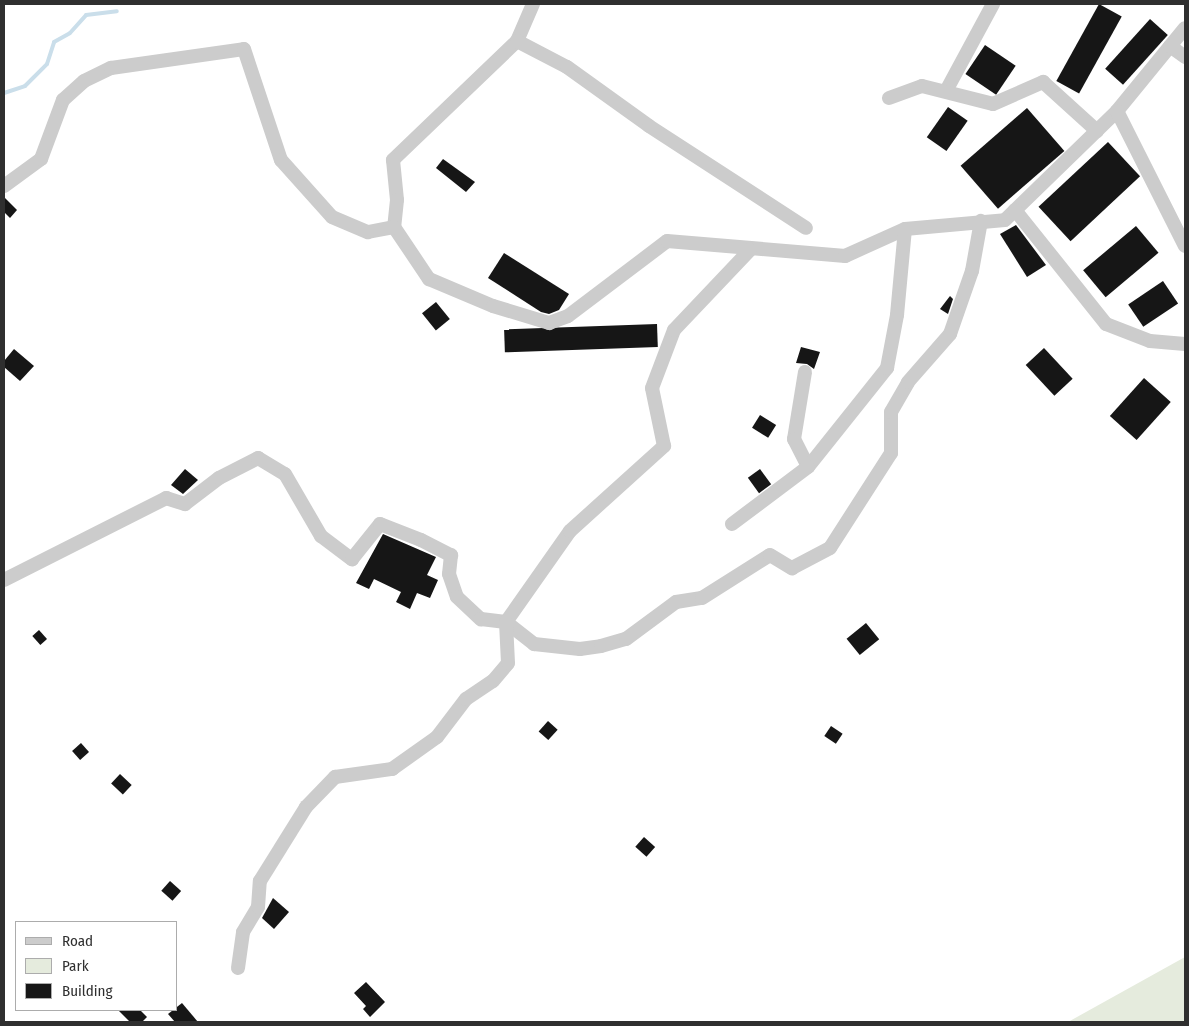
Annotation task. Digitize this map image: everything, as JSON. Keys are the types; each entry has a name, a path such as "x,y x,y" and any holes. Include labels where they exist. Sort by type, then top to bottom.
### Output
{"street":[{"path":"533,4 517,41 393,160 397,200 394,227 429,279 493,306 549,324 568,316 667,241 750,250 845,256 905,229 1005,220 1117,111 1185,28"},
{"path":"946,91 993,4"},
{"path":"517,41 567,67 649,126 806,228"},
{"path":"1170,46 1185,57"},
{"path":"4,186 41,159 63,100 84,81 111,68 244,49 281,160 332,217 368,232 394,227"},
{"path":"889,98 922,86 993,104 1043,82 1097,131"},
{"path":"1117,111 1185,246"},
{"path":"1015,210 1106,324 1150,341 1185,344"},
{"path":"4,580 166,498 185,504 219,478 258,458 285,474 321,536 352,559 380,524 451,555 449,574 453,589 475,613 481,619 506,622 534,644 580,649 601,646 626,639 676,602 702,598 770,555 792,568 830,548 891,453 891,412 908,382 950,334 972,271 981,221"},
{"path":"732,524 808,467 887,368 897,315 905,229"},
{"path":"238,968 243,932 258,907 260,881 306,807 335,777 392,769 437,737 466,699 492,680 508,663 506,622 570,531 664,446 652,388 674,330 750,250"},
{"path":"805,372 794,439 808,467"}],"green space":[{"path":"1185,957 1185,1022 1068,1022"}],"building":[{"path":"1099,4 1122,17 1079,94 1056,81"},
{"path":"1150,19 1168,35 1123,85 1105,69"},
{"path":"985,45 1016,66 996,95 965,74"},
{"path":"948,107 968,121 946,151 927,137"},
{"path":"1027,108 1064,151 998,209 961,166"},
{"path":"1108,142 1140,176 1071,241 1039,207"},
{"path":"443,159 475,182 466,192 436,168"},
{"path":"4,197 17,210 10,218 4,212"},
{"path":"1016,225 1046,265 1027,277 1000,234"},
{"path":"1136,226 1158,253 1106,297 1083,270"},
{"path":"504,253 569,294 559,310 549,314 541,312 488,278"},
{"path":"1163,281 1178,303 1143,327 1128,304"},
{"path":"950,296 953,299 948,314 940,309"},
{"path":"436,302 450,319 436,330 422,313"},
{"path":"657,324 658,347 505,352 504,329"},
{"path":"801,347 820,352 814,369 807,364 796,363"},
{"path":"1044,348 1073,379 1054,396 1026,365"},
{"path":"14,349 34,366 20,381 4,367 4,361"},
{"path":"1144,378 1171,402 1137,440 1110,416"},
{"path":"760,415 776,425 768,438 752,428"},
{"path":"185,469 198,480 183,494 171,485"},
{"path":"760,469 771,484 759,493 748,478"},
{"path":"383,534 436,557 427,575 438,580 430,598 417,593 410,609 396,602 401,592 374,579 369,589 356,583"},
{"path":"866,623 879,639 860,655 847,639"},
{"path":"39,630 47,639 40,645 32,636"},
{"path":"548,721 558,730 548,740 539,731"},
{"path":"831,726 843,734 836,744 824,736"},
{"path":"81,743 89,752 80,760 72,751"},
{"path":"120,774 132,785 123,794 111,784"},
{"path":"644,837 655,847 646,857 635,847"},
{"path":"170,881 181,891 172,901 161,891"},
{"path":"273,898 289,912 274,929 262,918"},
{"path":"366,982 385,1002 370,1017 363,1009 366,1006 354,993"},
{"path":"182,1003 198,1022 175,1022 168,1014 172,1011 178,1011 178,1006"},
{"path":"119,1011 141,1011 147,1017 142,1022 130,1022"}],"waterway":[{"path":"4,93 25,86 47,64 54,42 70,33 86,15 117,11"}]}
